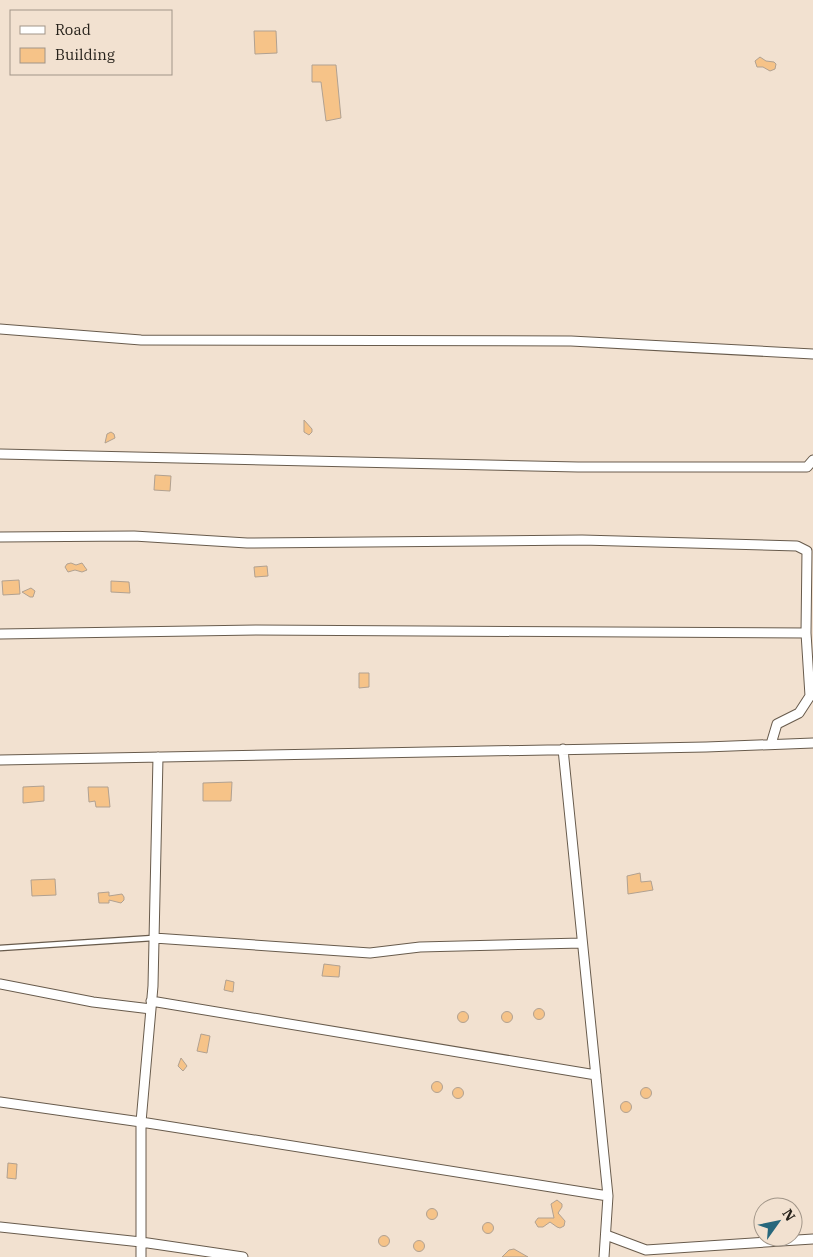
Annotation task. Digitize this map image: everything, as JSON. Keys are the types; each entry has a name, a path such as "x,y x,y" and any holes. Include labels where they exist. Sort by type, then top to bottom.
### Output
{"street":[{"path":"0,329 141,340 571,341 813,354"},
{"path":"0,454 578,467 807,467 813,460"},
{"path":"0,537 134,536 247,543 582,540 797,546 806,551 806,632 810,696 800,713 777,724 771,744"},
{"path":"0,634 256,630 806,632"},
{"path":"0,760 813,743"},
{"path":"563,749 608,1196 604,1257"},
{"path":"141,1257 141,1122 151,1005 158,757"},
{"path":"154,938 370,953 420,947 582,943"},
{"path":"0,984 94,1002 151,1005 596,1075"},
{"path":"0,1102 141,1122 608,1196"},
{"path":"0,1226 141,1242 243,1257"},
{"path":"606,1234 646,1250 813,1239"}],"lane":[{"path":"0,948 154,938"}],"building":[{"path":"254,31 276,31 277,53 255,54"},
{"path":"760,57 766,61 774,62 776,64 775,69 770,71 763,67 757,67 755,61"},
{"path":"312,65 336,65 341,118 326,121 321,82 312,82"},
{"path":"304,420 312,429 309,435 304,432"},
{"path":"111,432 115,438 105,443 107,434"},
{"path":"155,475 171,476 170,491 154,490"},
{"path":"71,563 76,565 82,563 87,570 68,572 65,567"},
{"path":"267,566 268,576 255,577 254,567"},
{"path":"19,580 20,594 3,595 2,581"},
{"path":"111,581 129,582 130,593 111,592"},
{"path":"31,588 35,591 33,597 22,592"},
{"path":"359,673 369,673 369,687 359,688"},
{"path":"232,782 231,801 203,801 203,783"},
{"path":"44,786 44,801 23,803 23,787"},
{"path":"88,787 108,787 110,807 96,807 95,801 89,802"},
{"path":"640,873 641,882 651,881 653,890 628,894 627,876"},
{"path":"55,879 56,895 32,896 31,880"},
{"path":"109,892 109,896 122,894 124,900 121,903 109,900 109,903 99,903 98,893"},
{"path":"324,964 340,966 339,977 322,976"},
{"path":"226,980 234,982 233,992 224,990"},
{"path":"537,1009 541,1009 544,1014 543,1018 537,1019 534,1016 534,1012"},
{"path":"507,1011 513,1017 507,1023 501,1017"},
{"path":"461,1012 465,1012 468,1017 467,1021 461,1022 458,1019 458,1015"},
{"path":"201,1034 210,1036 207,1053 197,1051"},
{"path":"181,1058 187,1066 183,1071 178,1066"},
{"path":"437,1081 443,1087 437,1093 431,1087"},
{"path":"458,1087 464,1093 458,1099 452,1093"},
{"path":"646,1087 652,1093 646,1099 640,1093"},
{"path":"626,1101 632,1107 626,1113 620,1107"},
{"path":"8,1163 17,1164 16,1179 7,1178"},
{"path":"557,1200 562,1204 558,1213 565,1221 564,1226 560,1228 550,1222 543,1227 538,1227 535,1222 538,1218 554,1218 551,1204"},
{"path":"432,1208 438,1214 432,1220 426,1214"},
{"path":"488,1222 494,1228 488,1234 482,1228"},
{"path":"384,1235 390,1241 384,1247 378,1241"},
{"path":"417,1241 421,1241 424,1246 423,1250 417,1251 414,1248 414,1244"},
{"path":"514,1249 528,1257 502,1257 509,1250"}]}
